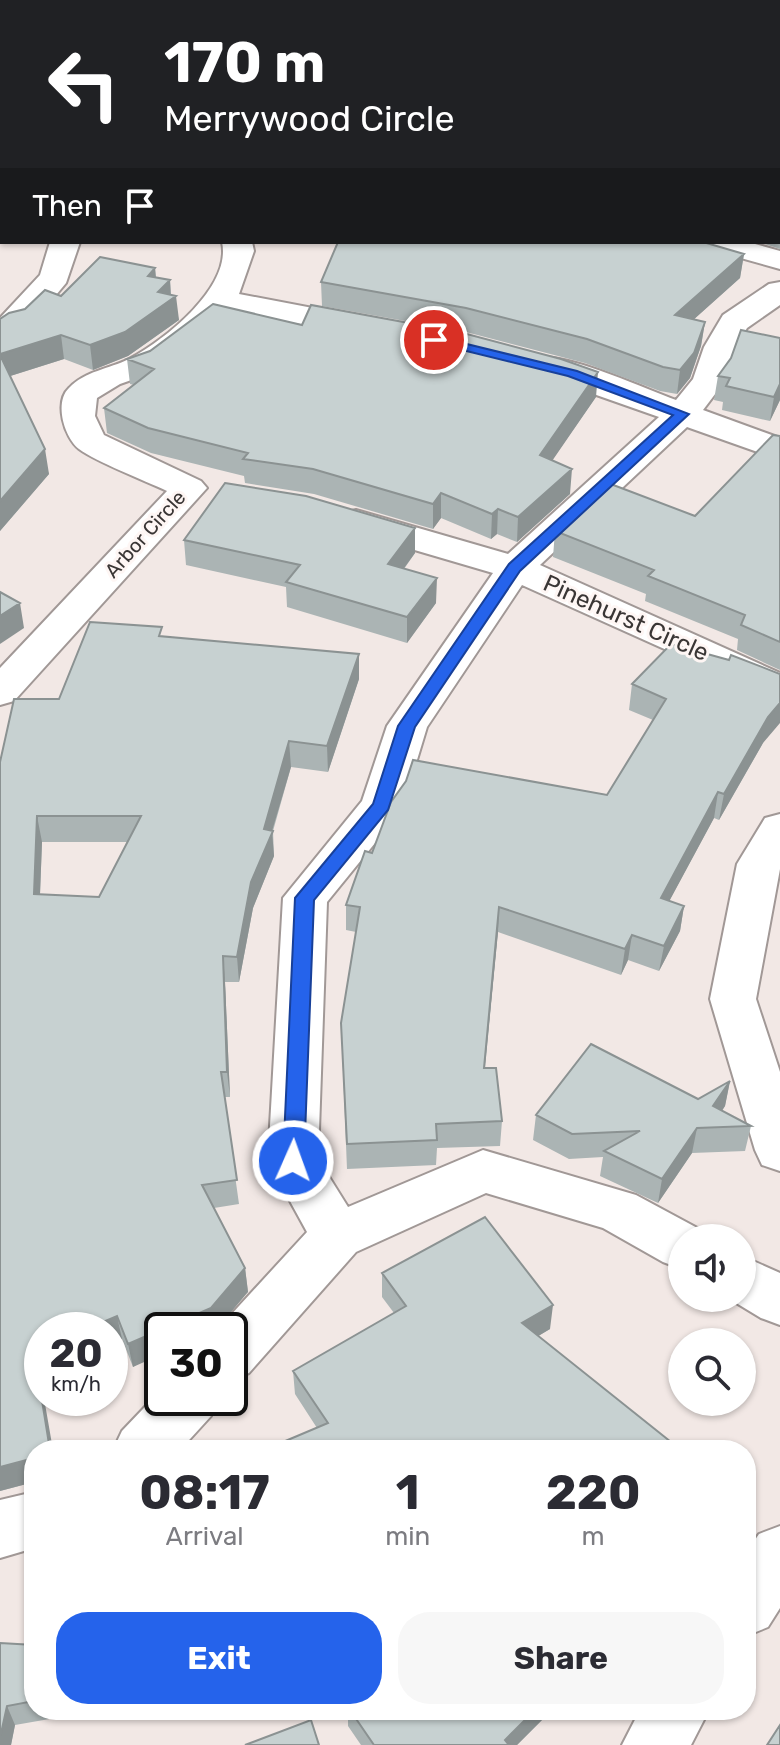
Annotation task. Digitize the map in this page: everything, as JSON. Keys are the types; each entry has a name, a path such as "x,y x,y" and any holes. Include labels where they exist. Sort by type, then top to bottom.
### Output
{"street":[{"path":"0,328 15,324 55,277 64,244"},
{"name":"Arbor Circle","path":"0,692 205,490 90,441 78,416 81,394 108,377 140,366 187,332 222,300 239,251 237,244"},
{"path":"722,244 780,260"},
{"path":"337,1236 293,1161 305,898 382,806 407,726 515,568 682,414 709,381 720,347 734,322 780,291"},
{"path":"222,300 389,331"},
{"path":"511,357 572,373 780,450"},
{"name":"Pinehurst Circle","path":"327,512 515,568 780,688"},
{"path":"780,829 759,864 733,999 780,1150"},
{"path":"248,1335 337,1236 483,1171 618,1210 668,1238"},
{"path":"756,1287 780,1301"},
{"path":"151,1440 174,1416"},
{"path":"0,1529 24,1523"},
{"path":"756,1591 780,1555"},
{"path":"654,1745 670,1720"}],"building":[{"path":"337,244 710,244 744,254 675,315 705,322 694,353 680,370 663,367 587,339 466,308 321,282"},
{"path":"100,257 155,268 148,276 170,280 158,292 176,296 125,332 90,345 61,335 0,354 0,319 25,309 45,290 61,296"},
{"path":"213,304 302,325 311,305 463,333 598,372 540,455 572,469 518,517 498,509 492,514 441,493 433,504 313,469 243,459 248,453 148,428 104,408 154,369 127,359 150,351"},
{"path":"741,330 780,338 780,384 774,397 726,386 730,378 718,376 731,358"},
{"path":"0,355 45,449 0,501"},
{"path":"773,435 780,436 780,642 741,625 745,615 648,576 654,570 555,531 608,483 695,516"},
{"path":"225,483 306,496 415,528 388,564 437,578 407,617 286,582 300,565 184,540"},
{"path":"0,592 20,603 0,616"},
{"path":"90,622 162,627 159,636 359,654 327,746 289,741 264,829 273,831 251,882 237,957 223,956 227,1072 221,1072 237,1180 202,1185 245,1268 211,1308 202,1312 144,1312 144,1337 128,1344 128,1312 24,1312 24,1416 45,1416 48,1440 24,1440 24,1461 0,1467 0,762 14,699 59,699","holes":["37,816 141,816 99,897 34,894"]},
{"path":"671,644 729,660 731,655 780,674 780,703 768,717 724,794 718,792 661,898 684,906 664,946 632,935 625,949 499,907 484,1068 496,1068 502,1121 436,1124 437,1140 347,1144 341,1023 360,907 346,905 365,851 372,853 391,802 406,781 413,760 607,795 666,699 632,684"},
{"path":"591,1044 698,1099 730,1081 713,1106 751,1126 697,1128 662,1179 604,1151 640,1131 572,1134 536,1115"},
{"path":"485,1217 553,1305 522,1323 668,1440 288,1440 328,1423 293,1371 406,1306 382,1273"},
{"path":"0,1643 24,1644 24,1703 7,1706 0,1738"},
{"path":"311,1720 319,1745 245,1745"},
{"path":"357,1720 525,1720 505,1740 509,1745 374,1745"},
{"path":"780,1725 780,1745 767,1745"}],"route":[{"path":"293,1161 305,898 382,806 407,726 515,568 682,414 572,373 434,340"}]}
